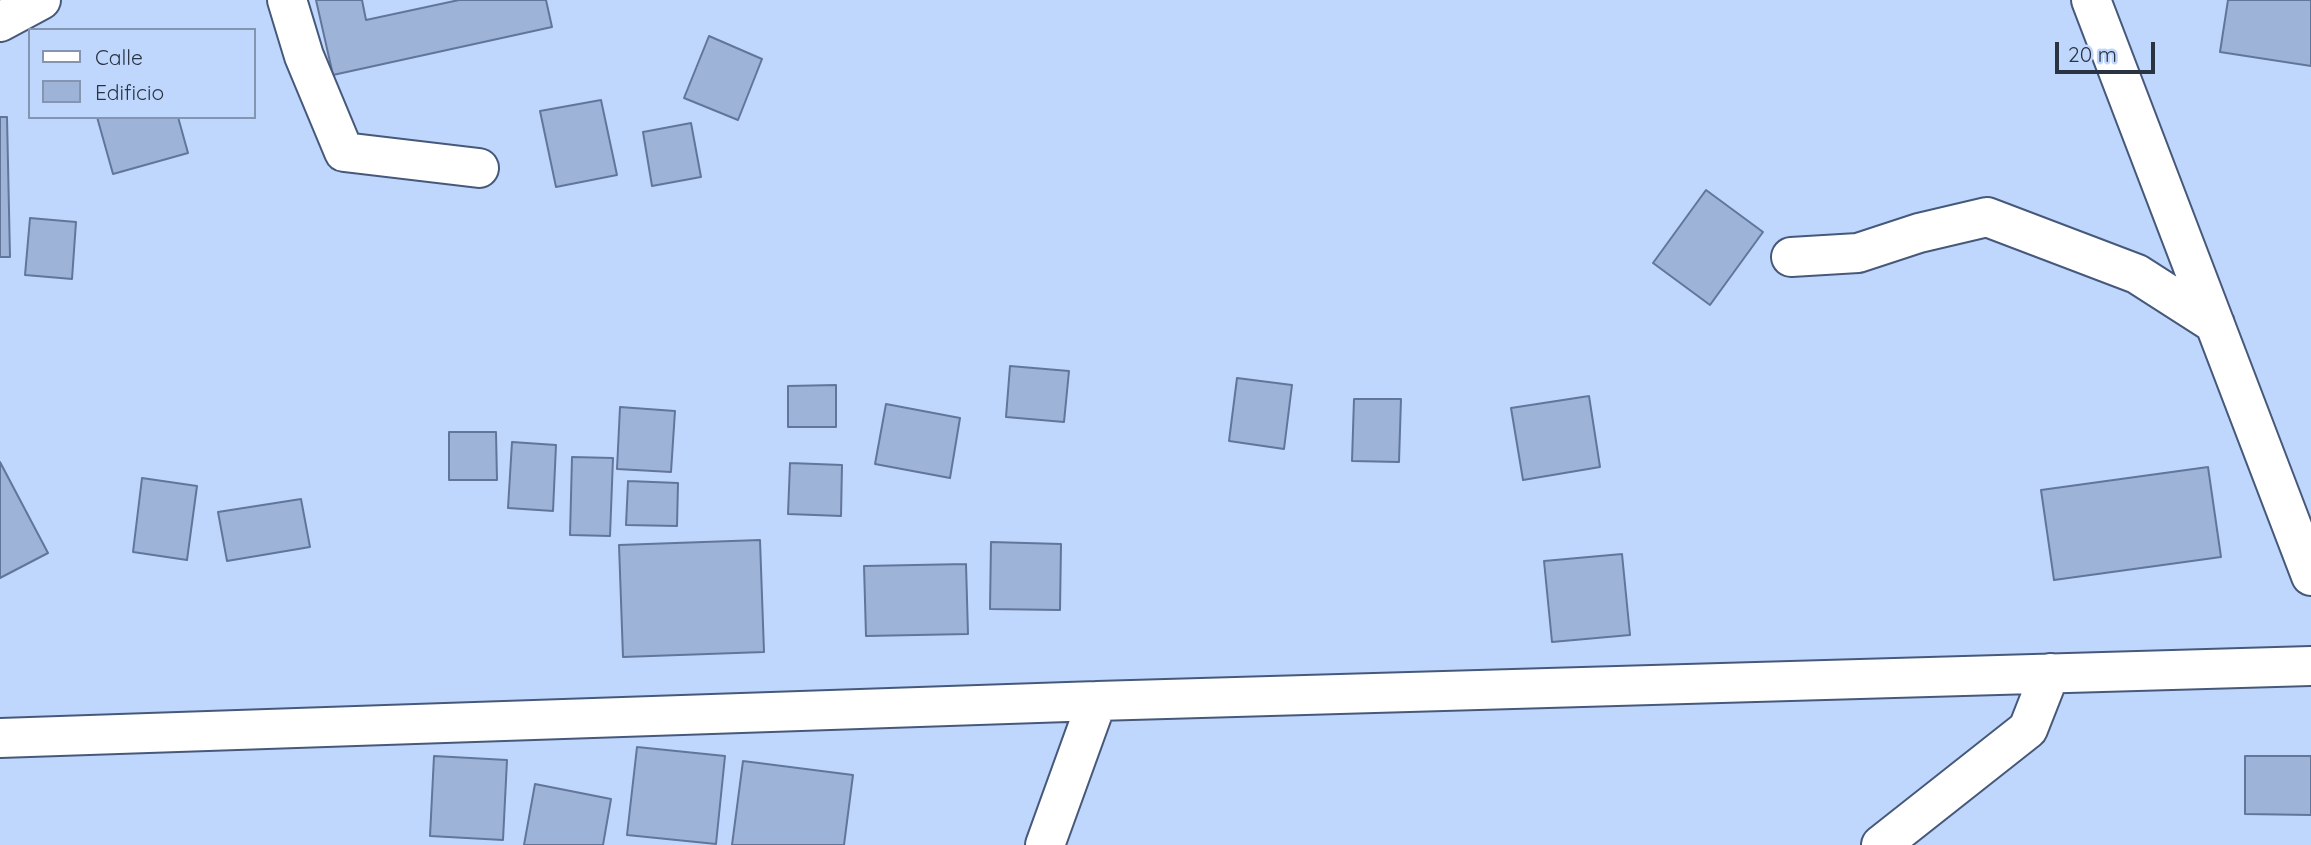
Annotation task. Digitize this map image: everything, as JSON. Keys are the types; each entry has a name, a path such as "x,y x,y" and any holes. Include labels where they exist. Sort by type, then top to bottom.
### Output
{"street":[{"path":"0,22 41,0"},
{"path":"287,0 304,56 344,152 479,168"},
{"path":"2091,0 2311,576"},
{"path":"1791,257 1858,253 1919,233 1987,217 2137,274 2215,324"},
{"path":"0,738 1097,701 2311,666"},
{"path":"1881,845 2028,729 2050,673"},
{"path":"1045,845 1097,701"}],"building":[{"path":"316,0 362,0 366,20 459,0 546,0 552,27 333,75"},
{"path":"2228,0 2311,0 2311,66 2220,52"},
{"path":"709,36 762,59 738,120 684,98"},
{"path":"601,100 617,175 556,187 540,111"},
{"path":"0,117 7,117 10,257 0,257"},
{"path":"98,119 179,119 188,153 113,174"},
{"path":"691,123 701,177 652,186 643,132"},
{"path":"1706,190 1763,232 1710,305 1653,263"},
{"path":"30,218 76,222 72,279 25,275"},
{"path":"1010,366 1069,371 1064,422 1006,417"},
{"path":"1237,378 1292,385 1284,449 1229,441"},
{"path":"836,385 836,427 788,427 788,386"},
{"path":"1589,396 1600,467 1523,480 1511,408"},
{"path":"1354,399 1401,399 1399,462 1352,461"},
{"path":"886,404 960,418 950,478 875,464"},
{"path":"620,407 675,411 671,472 617,469"},
{"path":"449,432 496,432 497,480 449,480"},
{"path":"512,442 556,445 553,511 508,508"},
{"path":"572,457 613,458 610,536 570,535"},
{"path":"0,462 48,553 0,578"},
{"path":"790,463 842,465 841,516 788,514"},
{"path":"2208,467 2221,557 2054,580 2041,490"},
{"path":"142,478 197,486 187,560 133,552"},
{"path":"628,481 678,483 677,526 626,525"},
{"path":"301,499 310,547 227,561 218,512"},
{"path":"760,540 764,652 623,657 619,545"},
{"path":"991,542 1061,544 1060,610 990,609"},
{"path":"1622,554 1630,635 1552,642 1544,561"},
{"path":"966,564 968,634 866,636 864,566"},
{"path":"637,747 725,756 716,844 627,835"},
{"path":"434,756 507,760 503,840 430,836"},
{"path":"2245,756 2311,756 2311,815 2245,814"},
{"path":"743,761 853,775 844,845 732,845"},
{"path":"535,784 611,799 603,845 524,845"}]}
